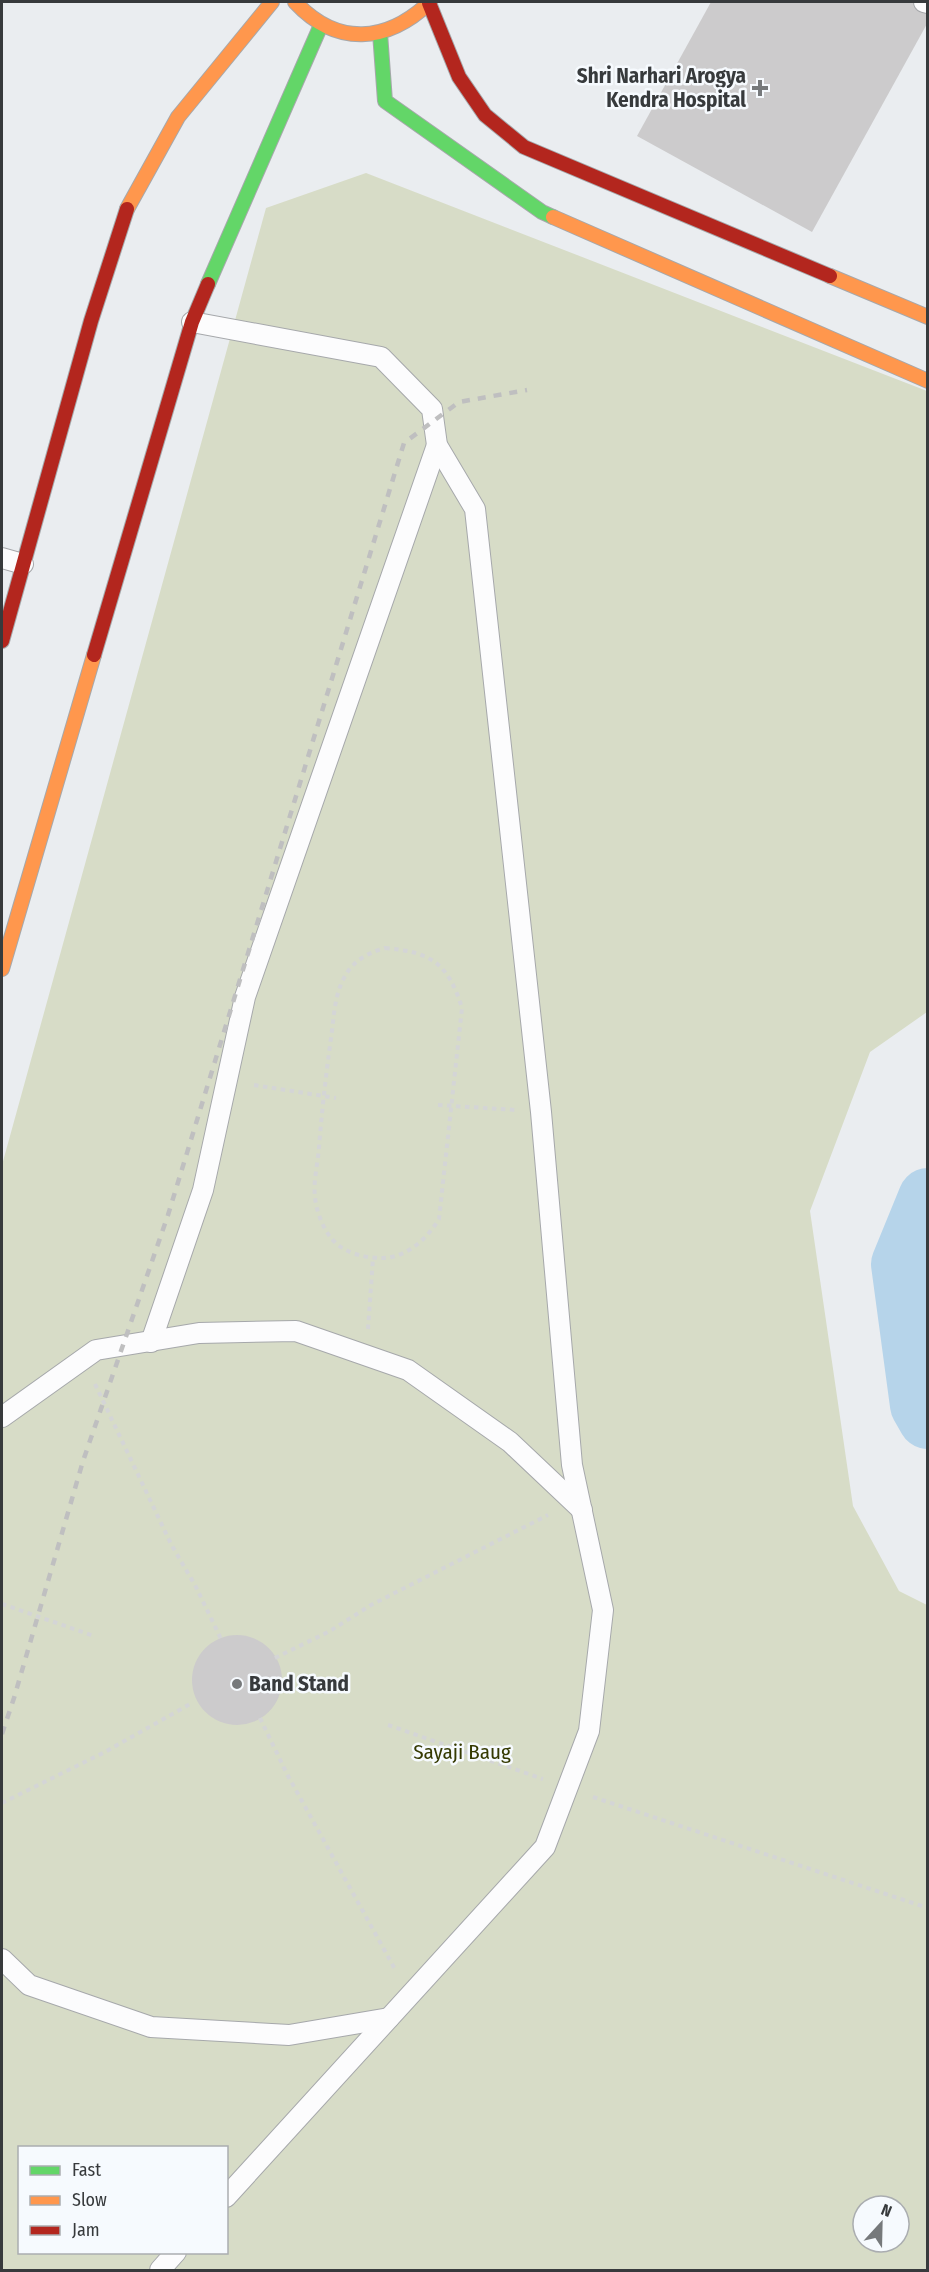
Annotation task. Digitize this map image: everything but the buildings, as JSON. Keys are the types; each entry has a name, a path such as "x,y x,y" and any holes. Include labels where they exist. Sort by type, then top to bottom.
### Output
{"main road":[{"path":"2,641 91,321 126,212 178,117 272,2"},
{"path":"295,2 300,9 321,25 340,32 360,35 380,33 408,22 430,2 465,87 485,115 524,147 927,317"},
{"path":"2,969 192,322 321,25"},
{"path":"380,33 385,101 542,212 927,381"}],"lane":[{"path":"192,322 381,357 432,409 437,445 475,509 541,1112 572,1465 578,1506 603,1610 589,1731 545,1847 228,2195"},
{"path":"151,1341 203,1190 245,997 437,445"},
{"path":"2,558 23,564"},
{"path":"2,1417 96,1350 199,1333 296,1331 408,1370 501,1435 578,1506"},
{"path":"2,1959 29,1985 151,2027 289,2035 390,2018"},
{"path":"160,2271 175,2254"}],"path":[{"path":"385,948 419,953 430,958 454,984 462,1008 451,1106 439,1219 431,1231 407,1251 392,1258 373,1258 346,1250 332,1240 318,1211 315,1196 324,1095 337,995 343,978 369,952 385,948"},
{"path":"227,1080 336,1098"},
{"path":"438,1105 541,1112"},
{"path":"366,1356 373,1258"},
{"path":"84,1359 171,1544 196,1587 221,1639"},
{"path":"275,1658 330,1631 371,1605 578,1506"},
{"path":"2,1604 94,1636"},
{"path":"2,1803 103,1753 192,1703"},
{"path":"260,1718 287,1774 410,1996"},
{"path":"388,1725 567,1788 927,1908"}],"green space":[{"name":"Sayaji Baug","path":"366,173 927,391 927,1012 870,1052 810,1211 853,1506 899,1591 927,1605 927,2270 2,2270 2,1165 266,208"}],"waterway":[{"path":"928,1198 901,1264 920,1405 928,1419"}],"railway":[{"path":"2,1734 83,1461 168,1215 404,443 459,402 527,390"}],"traffic: fast":[{"path":"208,284 321,25"},
{"path":"380,33 385,101 542,212 553,217"}],"traffic: slow":[{"path":"127,209 178,117 272,2"},
{"path":"295,2 311,17 328,27 345,33 362,34 379,32 397,26 414,16 430,2"},
{"path":"553,217 928,381"},
{"path":"830,276 928,317"},
{"path":"2,969 94,655"}],"traffic: jam":[{"path":"429,3 459,77 485,115 524,147 830,276"},
{"path":"2,641 91,321 127,209"},
{"path":"94,655 192,322 208,284"}],"place":[{"name":"Shri Narhari Arogya Kendra Hospital","path":"760,88"},
{"name":"Band Stand","path":"237,1684"}]}
